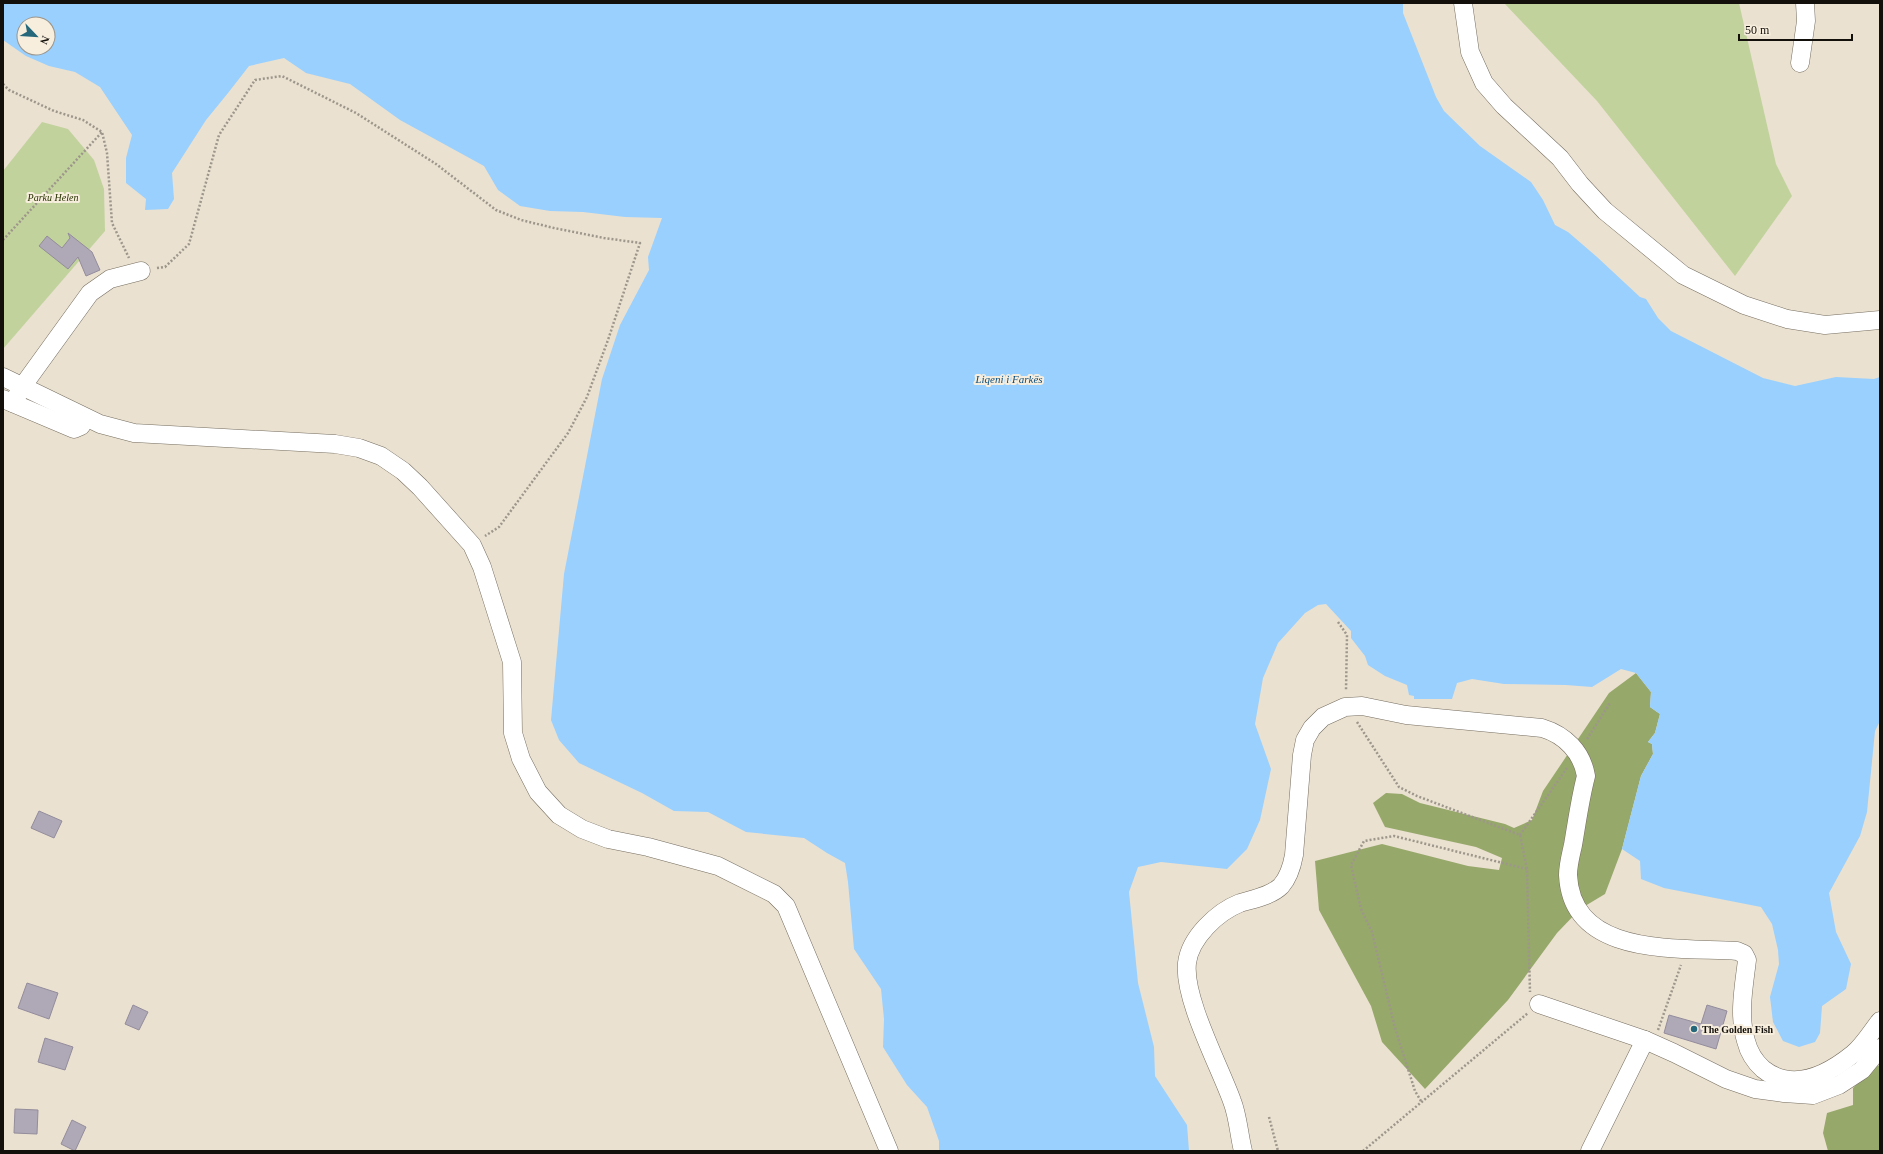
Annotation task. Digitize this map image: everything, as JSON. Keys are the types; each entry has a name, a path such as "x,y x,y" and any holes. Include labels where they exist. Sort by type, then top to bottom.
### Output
{"street":[{"path":"1463,3 1470,52 1484,83 1504,106 1560,158 1580,184 1605,210 1683,275 1744,305 1787,319 1825,325 1880,320"},
{"path":"1800,62 1806,21 1804,3"},
{"path":"86,418 81,426 74,429 8,401 22,387 90,293 110,279 141,271"},
{"path":"3,378 100,424 134,433 327,444 359,448 382,456 403,471 420,487 472,545 482,568 512,662 514,733 521,759 538,792 559,815 582,829 608,839 648,847 718,866 774,894 786,906 889,1151"},
{"path":"1243,1151 1232,1102 1197,1016 1187,977 1187,962 1194,944 1208,925 1220,914 1237,904 1269,894 1281,886 1291,870 1294,855 1302,755 1305,740 1312,728 1323,718 1345,707 1362,706 1406,714 1542,728 1556,732 1577,754 1584,765 1586,776 1568,873 1570,891 1575,904 1589,923 1606,933 1624,940 1656,947 1726,950 1738,951 1744,954 1747,960 1742,1023 1745,1040 1752,1057 1773,1076 1789,1082 1805,1080 1829,1071 1854,1053 1880,1021"},
{"path":"1539,1004 1645,1040 1726,1079 1755,1089 1813,1095 1839,1085 1862,1070 1880,1048"},
{"path":"1590,1151 1645,1040"}],"path":[{"path":"3,84 9,90 54,111 83,120 102,132 107,154 112,223 128,257 141,271 165,267 189,244 219,135 254,80 282,76 356,113 436,164 496,210 521,220 534,223 604,238 640,243 590,390 568,433 500,527 472,545"},
{"path":"3,240 102,132"},
{"path":"1338,622 1347,635 1345,707 1361,727 1399,787 1417,796 1520,835 1526,869 1530,993 1539,1004 1363,1151"},
{"path":"1421,1101 1415,1091 1395,1028 1372,932 1361,909 1351,865 1364,841 1394,836 1526,869"},
{"path":"1663,1018 1686,949"},
{"path":"1269,1118 1278,1151"}],"green space":[{"path":"1504,3 1739,3 1776,164 1792,196 1735,276 1597,101"},
{"name":"Parku Helen","path":"42,122 68,129 94,160 104,189 105,231 3,349 3,171"},
{"path":"1636,673 1651,692 1650,707 1660,714 1655,733 1648,742 1652,744 1653,754 1641,776 1622,849 1605,894 1580,909 1557,933 1508,1000 1425,1089 1382,1042 1371,1006 1319,910 1315,861 1382,844 1468,866 1499,870 1502,858 1476,847 1385,827 1373,803 1386,793 1402,794 1420,803 1505,824 1514,828 1532,820 1543,791 1609,693"},
{"path":"1880,1065 1880,1151 1828,1151 1823,1133 1827,1113 1853,1105 1853,1088 1872,1068"}],"water":[{"name":"Liqeni i Farkës","path":"3,3 1403,3 1403,13 1436,97 1444,111 1480,146 1531,182 1543,200 1555,225 1568,232 1640,297 1646,299 1658,318 1671,331 1763,378 1795,386 1836,377 1874,379 1880,377 1880,721 1875,731 1867,812 1860,836 1829,893 1836,932 1851,964 1846,989 1822,1006 1820,1033 1815,1042 1799,1047 1783,1041 1773,1022 1770,997 1779,964 1778,950 1772,924 1761,907 1664,888 1641,879 1640,861 1622,849 1641,776 1653,754 1652,744 1648,742 1655,733 1660,714 1650,707 1651,692 1636,673 1621,669 1592,687 1504,684 1472,679 1457,683 1452,699 1414,699 1414,696 1409,695 1407,685 1385,676 1368,665 1365,656 1351,638 1351,631 1326,604 1318,605 1305,613 1278,643 1263,678 1255,724 1271,769 1260,820 1247,849 1227,869 1161,862 1138,867 1129,892 1138,983 1154,1047 1155,1076 1187,1125 1189,1151 939,1151 939,1141 927,1107 907,1085 883,1047 884,1019 881,989 854,949 845,863 804,838 746,832 708,812 674,811 642,793 579,763 559,740 551,720 564,574 602,379 620,325 649,270 648,257 662,218 625,217 583,212 550,211 520,206 498,190 484,166 400,120 350,84 306,73 284,58 249,66 206,120 172,173 174,199 168,209 145,210 146,199 126,183 126,158 132,135 100,87 75,72 49,66 26,56 56,56 56,16 16,16 16,49 3,40"}],"building":[{"path":"68,233 92,252 100,270 86,276 78,257 68,269 39,246 47,236 62,248 70,238"},
{"path":"39,811 62,821 54,838 31,828"},
{"path":"27,983 58,993 49,1019 18,1008"},
{"path":"133,1005 148,1012 139,1030 125,1024"},
{"name":"The Golden Fish","path":"1707,1005 1727,1011 1716,1049 1664,1033 1669,1015 1701,1024"},
{"path":"45,1038 73,1047 65,1070 38,1062"},
{"path":"15,1109 38,1110 37,1134 14,1133"},
{"path":"72,1120 86,1127 75,1151 61,1144"}],"place":[{"name":"The Golden Fish","path":"1694,1029"}]}
